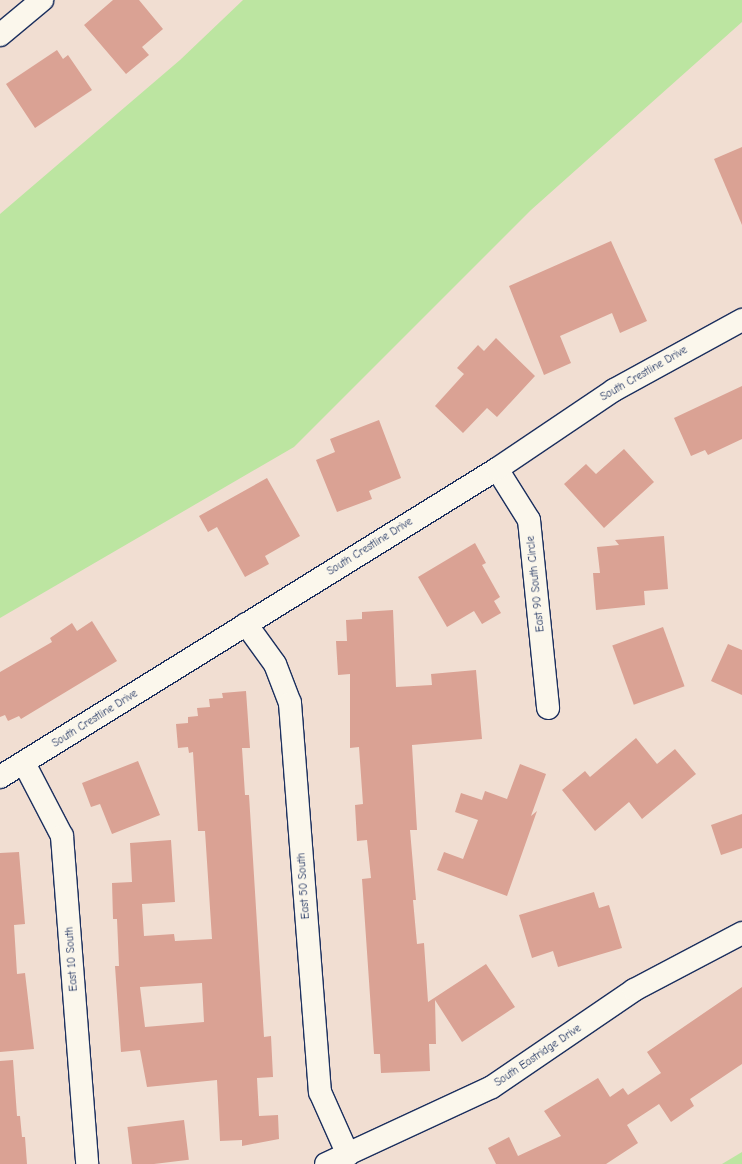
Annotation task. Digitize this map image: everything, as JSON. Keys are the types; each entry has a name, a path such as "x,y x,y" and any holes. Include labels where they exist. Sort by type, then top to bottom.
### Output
{"street":[{"path":"0,35 42,0"},
{"name":"South Crestline Drive","path":"0,777 497,469 614,390 742,320"},
{"name":"East 90 South Circle","path":"497,469 529,520 548,708"},
{"name":"East 50 South","path":"246,624 275,664 290,703 320,1092 348,1155"},
{"name":"East 10 South","path":"24,763 62,836 88,1164"},
{"name":"South Eastridge Drive","path":"326,1164 492,1087 634,990 742,933"}],"green space":[{"path":"243,0 742,0 742,22 531,210 294,447 0,618 0,214 180,60"},
{"path":"742,1152 742,1164 722,1164"}],"building":[{"path":"113,0 139,0 163,29 142,47 149,55 126,74 84,25"},
{"path":"57,50 63,59 68,55 92,90 35,128 6,84"},
{"path":"742,147 742,225 714,159"},
{"path":"611,241 647,321 620,333 612,313 560,336 571,363 544,375 509,286"},
{"path":"496,338 535,376 497,417 487,408 463,433 435,406 464,374 457,368 478,345 484,351"},
{"path":"742,386 742,439 708,455 705,450 691,456 674,418"},
{"path":"379,420 401,478 369,491 372,499 337,512 316,460 335,452 330,439"},
{"path":"624,449 654,482 604,528 564,484 586,464 596,474"},
{"path":"267,478 300,536 265,556 269,564 245,577 217,527 208,532 199,516"},
{"path":"664,536 668,589 644,591 645,605 596,610 593,573 600,573 597,547 619,545 615,540"},
{"path":"475,543 486,563 482,565 500,597 494,601 501,613 482,624 474,611 447,627 418,577"},
{"path":"393,610 396,687 432,685 431,674 476,670 482,739 412,745 417,830 410,830 416,900 413,900 417,944 424,943 428,1002 486,964 515,1007 462,1042 435,1000 436,1044 429,1044 430,1071 381,1073 380,1054 374,1054 362,879 371,878 367,840 357,841 355,805 363,804 359,747 350,748 350,674 338,675 336,641 347,641 346,620 362,619 362,612"},
{"path":"92,621 117,661 21,719 19,716 8,721 5,715 0,717 0,672 52,642 50,638 72,623 77,631"},
{"path":"663,627 685,686 634,705 612,645"},
{"path":"728,644 742,650 742,695 711,681"},
{"path":"246,691 250,748 242,748 245,795 249,795 264,1037 271,1036 273,1077 257,1078 259,1116 278,1115 279,1139 242,1146 242,1140 220,1141 217,1080 147,1087 140,1050 121,1052 115,966 119,966 117,919 113,919 112,883 132,882 130,843 171,840 175,902 142,904 144,936 174,934 175,941 212,939 205,831 198,831 193,752 189,753 188,747 178,748 176,724 188,723 188,717 198,716 197,708 210,707 209,699 223,698 222,693","holes":["202,983 204,1022 145,1027 140,987"]},
{"path":"636,738 657,764 675,749 696,774 642,819 629,802 595,831 562,790 585,771 590,777"},
{"path":"138,761 160,815 112,834 100,804 91,807 82,783"},
{"path":"520,764 546,774 531,816 537,811 507,896 437,870 444,852 463,859 478,820 455,812 461,793 482,800 485,791 507,799"},
{"path":"742,814 742,848 721,855 711,825"},
{"path":"19,852 25,924 14,925 17,974 25,973 34,1049 0,1052 0,853"},
{"path":"594,892 599,908 609,905 622,948 558,967 553,951 532,958 519,915"},
{"path":"742,987 742,1064 690,1099 694,1106 671,1122 659,1104 627,1125 638,1143 606,1164 496,1164 488,1148 509,1137 518,1156 561,1136 544,1111 598,1078 610,1097 623,1088 628,1095 661,1073 647,1052"},
{"path":"13,1060 17,1116 20,1116 22,1137 25,1137 27,1164 0,1164 0,1061"},
{"path":"184,1120 189,1160 154,1164 132,1164 127,1127"}]}
